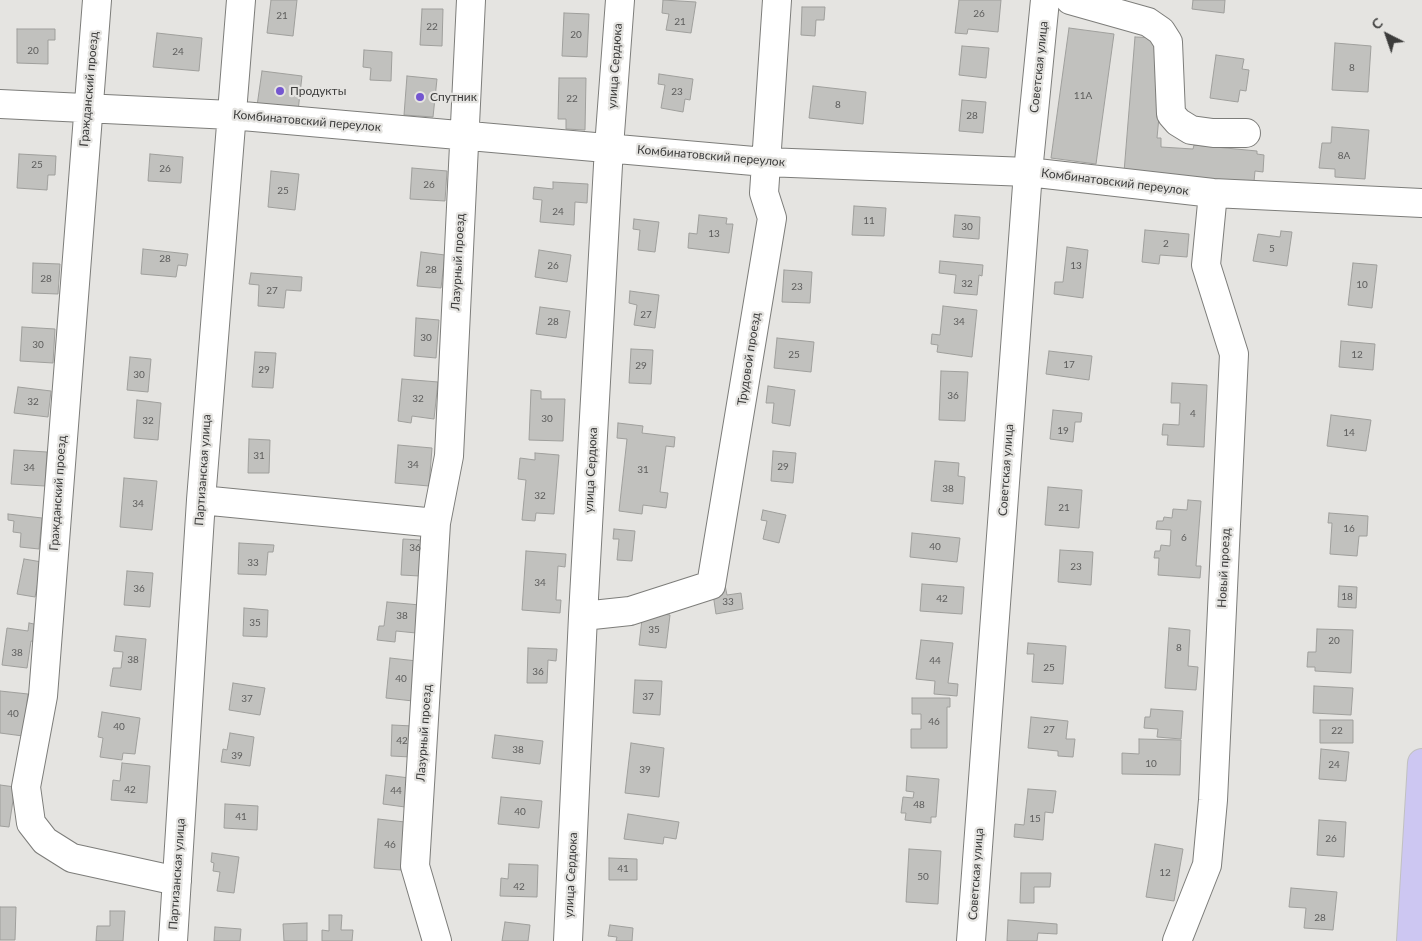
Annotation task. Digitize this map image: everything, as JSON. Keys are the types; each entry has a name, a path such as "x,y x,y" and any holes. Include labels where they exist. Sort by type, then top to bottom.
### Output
{"main road":[{"path":"1411,941 1422,763"}],"street":[{"name":"Гражданский проезд","path":"97,0 87,108 43,696 26,787 31,823 45,841 72,858 177,881"},
{"name":"Партизанская улица","path":"173,941 201,500 241,0"},
{"name":"Лазурный проезд","path":"437,941 415,866 436,522 449,456 471,0"},
{"name":"улица Сердюка","path":"568,941 583,616 609,147 620,0"},
{"name":"Трудовой проезд","path":"583,616 630,611 711,585 772,218 764,193 777,0"},
{"name":"Советская улица","path":"971,941 1028,172 1045,0"},
{"path":"1070,0 1148,22 1161,31 1168,42 1171,114 1178,122 1191,130 1213,133 1246,133"},
{"name":"Комбинатовский переулок","path":"0,104 231,115 464,134 765,162 1028,172 1213,193 1422,203"},
{"name":"Новый проезд","path":"1177,941 1207,864 1213,790 1234,354 1206,265 1213,193"},
{"path":"201,500 436,522"}],"building":[{"path":"271,0 297,0 293,36 267,33"},
{"path":"663,0 696,2 691,33 666,30 669,14 662,13"},
{"path":"959,0 1001,0 998,32 968,29 967,34 955,33"},
{"path":"1193,0 1225,0 1224,13 1192,9"},
{"path":"802,7 825,7 824,20 816,20 815,36 801,35"},
{"path":"422,9 443,9 442,46 420,45"},
{"path":"564,13 589,14 587,57 562,56"},
{"path":"1069,28 1114,34 1096,164 1051,158"},
{"path":"17,29 55,29 55,40 48,40 48,64 17,63"},
{"path":"157,33 202,38 199,71 153,67"},
{"path":"1135,37 1161,38 1163,73 1157,138 1161,138 1161,147 1193,149 1194,145 1257,151 1257,154 1264,155 1263,172 1255,171 1254,182 1124,172"},
{"path":"1335,43 1371,46 1368,92 1332,90"},
{"path":"962,46 989,48 986,78 959,75"},
{"path":"364,50 392,52 391,81 370,80 371,68 363,67"},
{"path":"1216,55 1244,59 1242,69 1249,70 1246,91 1240,90 1238,102 1210,98"},
{"name":"Продукты","path":"262,71 302,76 298,111 257,106"},
{"path":"659,74 693,79 690,100 685,99 683,112 661,108 665,85 658,84"},
{"name":"Спутник","path":"407,76 437,79 433,117 404,115"},
{"path":"559,78 586,78 585,130 566,129 566,119 558,119"},
{"path":"813,86 866,92 863,124 809,118"},
{"path":"962,100 986,102 983,133 959,131"},
{"path":"1332,127 1369,130 1365,179 1335,177 1335,169 1319,168 1322,143 1331,143"},
{"path":"19,154 56,156 55,175 48,175 47,190 17,188"},
{"path":"150,154 183,157 181,183 148,181"},
{"path":"412,168 447,171 445,201 410,199"},
{"path":"271,171 299,174 295,210 268,207"},
{"path":"553,182 588,184 587,203 575,202 574,225 540,222 542,200 533,199 534,187 553,189"},
{"path":"854,206 886,208 884,236 852,235"},
{"path":"699,215 727,218 726,224 733,224 729,253 688,248 689,233 697,234"},
{"path":"955,215 980,217 979,239 953,237"},
{"path":"634,219 659,222 655,252 638,250 640,230 633,229"},
{"path":"1145,230 1189,234 1187,257 1160,255 1159,264 1142,262"},
{"path":"1281,231 1292,232 1287,266 1253,261 1258,234 1280,237"},
{"path":"1067,247 1088,250 1083,298 1054,294 1055,282 1063,282"},
{"path":"143,249 188,254 186,266 178,265 176,277 141,274"},
{"path":"539,250 571,255 567,282 535,277"},
{"path":"421,252 445,255 441,288 417,286"},
{"path":"940,261 983,265 982,276 979,275 977,295 954,293 956,275 939,273"},
{"path":"33,263 60,264 58,294 32,293"},
{"path":"1353,263 1377,265 1372,308 1348,305"},
{"path":"784,270 812,272 810,303 782,302"},
{"path":"251,273 302,277 301,291 286,290 284,308 258,306 259,285 249,284"},
{"path":"630,291 659,295 655,328 634,325 637,305 629,303"},
{"path":"943,306 977,310 972,357 937,352 938,345 931,344 932,334 940,335"},
{"path":"540,307 570,311 566,338 536,334"},
{"path":"416,318 439,320 436,358 414,356"},
{"path":"22,327 55,329 53,363 20,361"},
{"path":"777,338 814,342 811,372 774,368"},
{"path":"1341,341 1375,344 1373,370 1339,367"},
{"path":"631,349 653,350 651,384 629,383"},
{"path":"1049,351 1092,356 1089,380 1046,374"},
{"path":"255,352 276,353 273,388 252,387"},
{"path":"130,357 151,359 148,392 127,390"},
{"path":"941,371 968,372 965,421 939,420"},
{"path":"402,379 438,382 434,419 412,416 411,423 398,421"},
{"path":"1172,383 1207,385 1204,447 1167,445 1168,435 1162,435 1163,424 1179,425 1180,403 1171,403"},
{"path":"768,386 795,390 790,426 772,423 774,403 766,403"},
{"path":"18,387 51,391 48,417 14,413"},
{"path":"531,390 541,391 541,399 565,399 563,441 529,440"},
{"path":"137,400 161,403 158,440 134,438"},
{"path":"1053,410 1082,413 1081,422 1075,422 1073,442 1050,439"},
{"path":"1331,415 1371,420 1366,451 1327,446"},
{"path":"618,423 643,426 642,433 675,437 674,447 666,446 660,492 668,493 666,508 643,505 642,514 619,511 627,439 617,438"},
{"path":"249,439 270,440 269,473 248,473"},
{"path":"398,445 432,448 429,486 395,483"},
{"path":"14,450 47,452 45,486 11,484"},
{"path":"773,451 796,453 793,483 771,481"},
{"path":"535,453 559,455 554,514 536,513 535,521 522,520 526,480 518,479 520,458 535,460"},
{"path":"935,461 959,463 958,476 965,477 963,504 931,501"},
{"path":"124,478 157,481 152,530 120,527"},
{"path":"1048,487 1082,490 1079,528 1045,525"},
{"path":"1188,500 1201,501 1196,566 1201,566 1200,578 1158,575 1159,558 1154,558 1155,551 1160,551 1161,545 1170,546 1171,530 1156,529 1157,521 1163,521 1164,517 1172,518 1173,509 1187,510"},
{"path":"763,510 786,515 779,543 763,539 767,521 761,520"},
{"path":"1329,513 1368,516 1367,536 1359,536 1357,556 1330,554 1332,523 1328,523"},
{"path":"8,514 42,518 39,549 20,547 21,533 13,532 14,521 8,520"},
{"path":"614,529 635,531 632,561 617,560 619,539 613,539"},
{"path":"421,532 426,557 420,576 401,575 403,539 421,540"},
{"path":"912,533 960,538 957,562 910,557"},
{"path":"239,543 274,545 273,552 268,552 266,575 238,574"},
{"path":"1060,550 1093,552 1091,585 1058,582"},
{"path":"526,551 566,554 565,567 558,566 556,600 561,600 560,613 522,610"},
{"path":"24,559 42,562 35,597 17,594"},
{"path":"127,571 153,573 150,607 124,605"},
{"path":"922,584 964,587 962,614 920,611"},
{"path":"725,585 727,595 741,593 743,609 716,614 712,587"},
{"path":"1339,586 1357,587 1356,608 1338,607"},
{"path":"387,602 420,605 416,633 396,631 395,642 377,640 379,626 384,626"},
{"path":"244,608 268,610 267,637 243,636"},
{"path":"643,611 670,615 666,648 639,645"},
{"path":"29,623 39,625 36,642 31,641 27,668 2,665 7,628 28,631"},
{"path":"1169,628 1190,630 1188,666 1198,667 1196,690 1165,688"},
{"path":"1317,629 1353,630 1351,673 1315,671 1315,667 1307,667 1308,652 1316,652"},
{"path":"116,636 146,639 141,690 110,686 113,668 121,668 123,652 114,651"},
{"path":"921,640 953,643 948,683 958,684 957,696 934,694 935,681 916,679"},
{"path":"1028,643 1066,646 1063,684 1032,682 1034,654 1027,654"},
{"path":"528,648 557,649 556,661 548,660 547,683 527,683"},
{"path":"390,658 417,661 413,701 386,698"},
{"path":"635,680 662,681 660,715 633,713"},
{"path":"233,683 265,688 260,715 229,710"},
{"path":"1314,686 1353,688 1351,715 1313,713"},
{"path":"0,691 28,694 23,736 0,733"},
{"path":"912,698 950,698 950,707 947,707 947,748 911,748 911,729 921,729 921,714 912,714"},
{"path":"1151,709 1183,711 1181,739 1157,737 1158,729 1144,728 1145,717 1150,717"},
{"path":"102,712 140,718 135,754 123,753 122,760 100,757 103,738 98,737"},
{"path":"1031,717 1068,721 1066,739 1075,739 1073,757 1058,756 1058,751 1028,748"},
{"path":"1320,720 1353,720 1353,743 1320,743"},
{"path":"392,725 413,726 411,757 391,756"},
{"path":"230,733 254,737 250,766 221,762 223,749 227,750"},
{"path":"495,735 543,741 540,764 492,758"},
{"path":"1139,739 1181,740 1180,775 1122,774 1122,753 1139,754"},
{"path":"631,743 664,748 659,797 625,793"},
{"path":"1321,749 1349,752 1346,781 1319,779"},
{"path":"122,763 150,766 147,803 111,800 113,780 120,781"},
{"path":"386,775 409,778 405,807 383,804"},
{"path":"907,776 939,779 936,817 931,817 931,823 905,820 906,813 901,813 903,797 913,798 914,792 906,791"},
{"path":"0,785 15,787 9,827 0,826"},
{"path":"1028,789 1056,791 1053,813 1045,812 1043,840 1014,837 1015,824 1024,825"},
{"path":"501,797 542,801 539,828 498,824"},
{"path":"225,804 258,806 257,830 224,828"},
{"path":"628,814 679,822 676,839 664,837 663,844 624,839"},
{"path":"378,819 405,822 401,870 374,868"},
{"path":"1319,820 1346,822 1344,857 1317,855"},
{"path":"1155,844 1183,849 1174,901 1146,897"},
{"path":"909,849 941,851 938,904 906,902"},
{"path":"212,853 239,857 234,893 217,891 220,872 213,871"},
{"path":"609,858 637,859 637,880 609,880"},
{"path":"509,864 538,865 537,897 500,896 501,878 508,879"},
{"path":"1021,873 1051,873 1050,887 1034,887 1034,903 1020,903"},
{"path":"1291,888 1337,892 1333,930 1304,928 1306,908 1289,907"},
{"path":"0,907 16,907 15,940 0,940"},
{"path":"110,911 125,911 123,941 96,941 97,926 110,926"},
{"path":"329,915 342,915 341,930 353,930 352,941 322,941 322,930 329,931"},
{"path":"1008,920 1057,924 1057,934 1038,933 1037,941 1007,941"},
{"path":"505,922 530,925 528,941 502,941"},
{"path":"307,923 307,941 284,941 283,924"},
{"path":"610,925 633,928 632,941 616,941 617,937 608,936"},
{"path":"215,927 241,929 240,941 214,941"}],"place":[{"name":"Продукты","path":"280,91"},
{"name":"Спутник","path":"420,97"}]}
